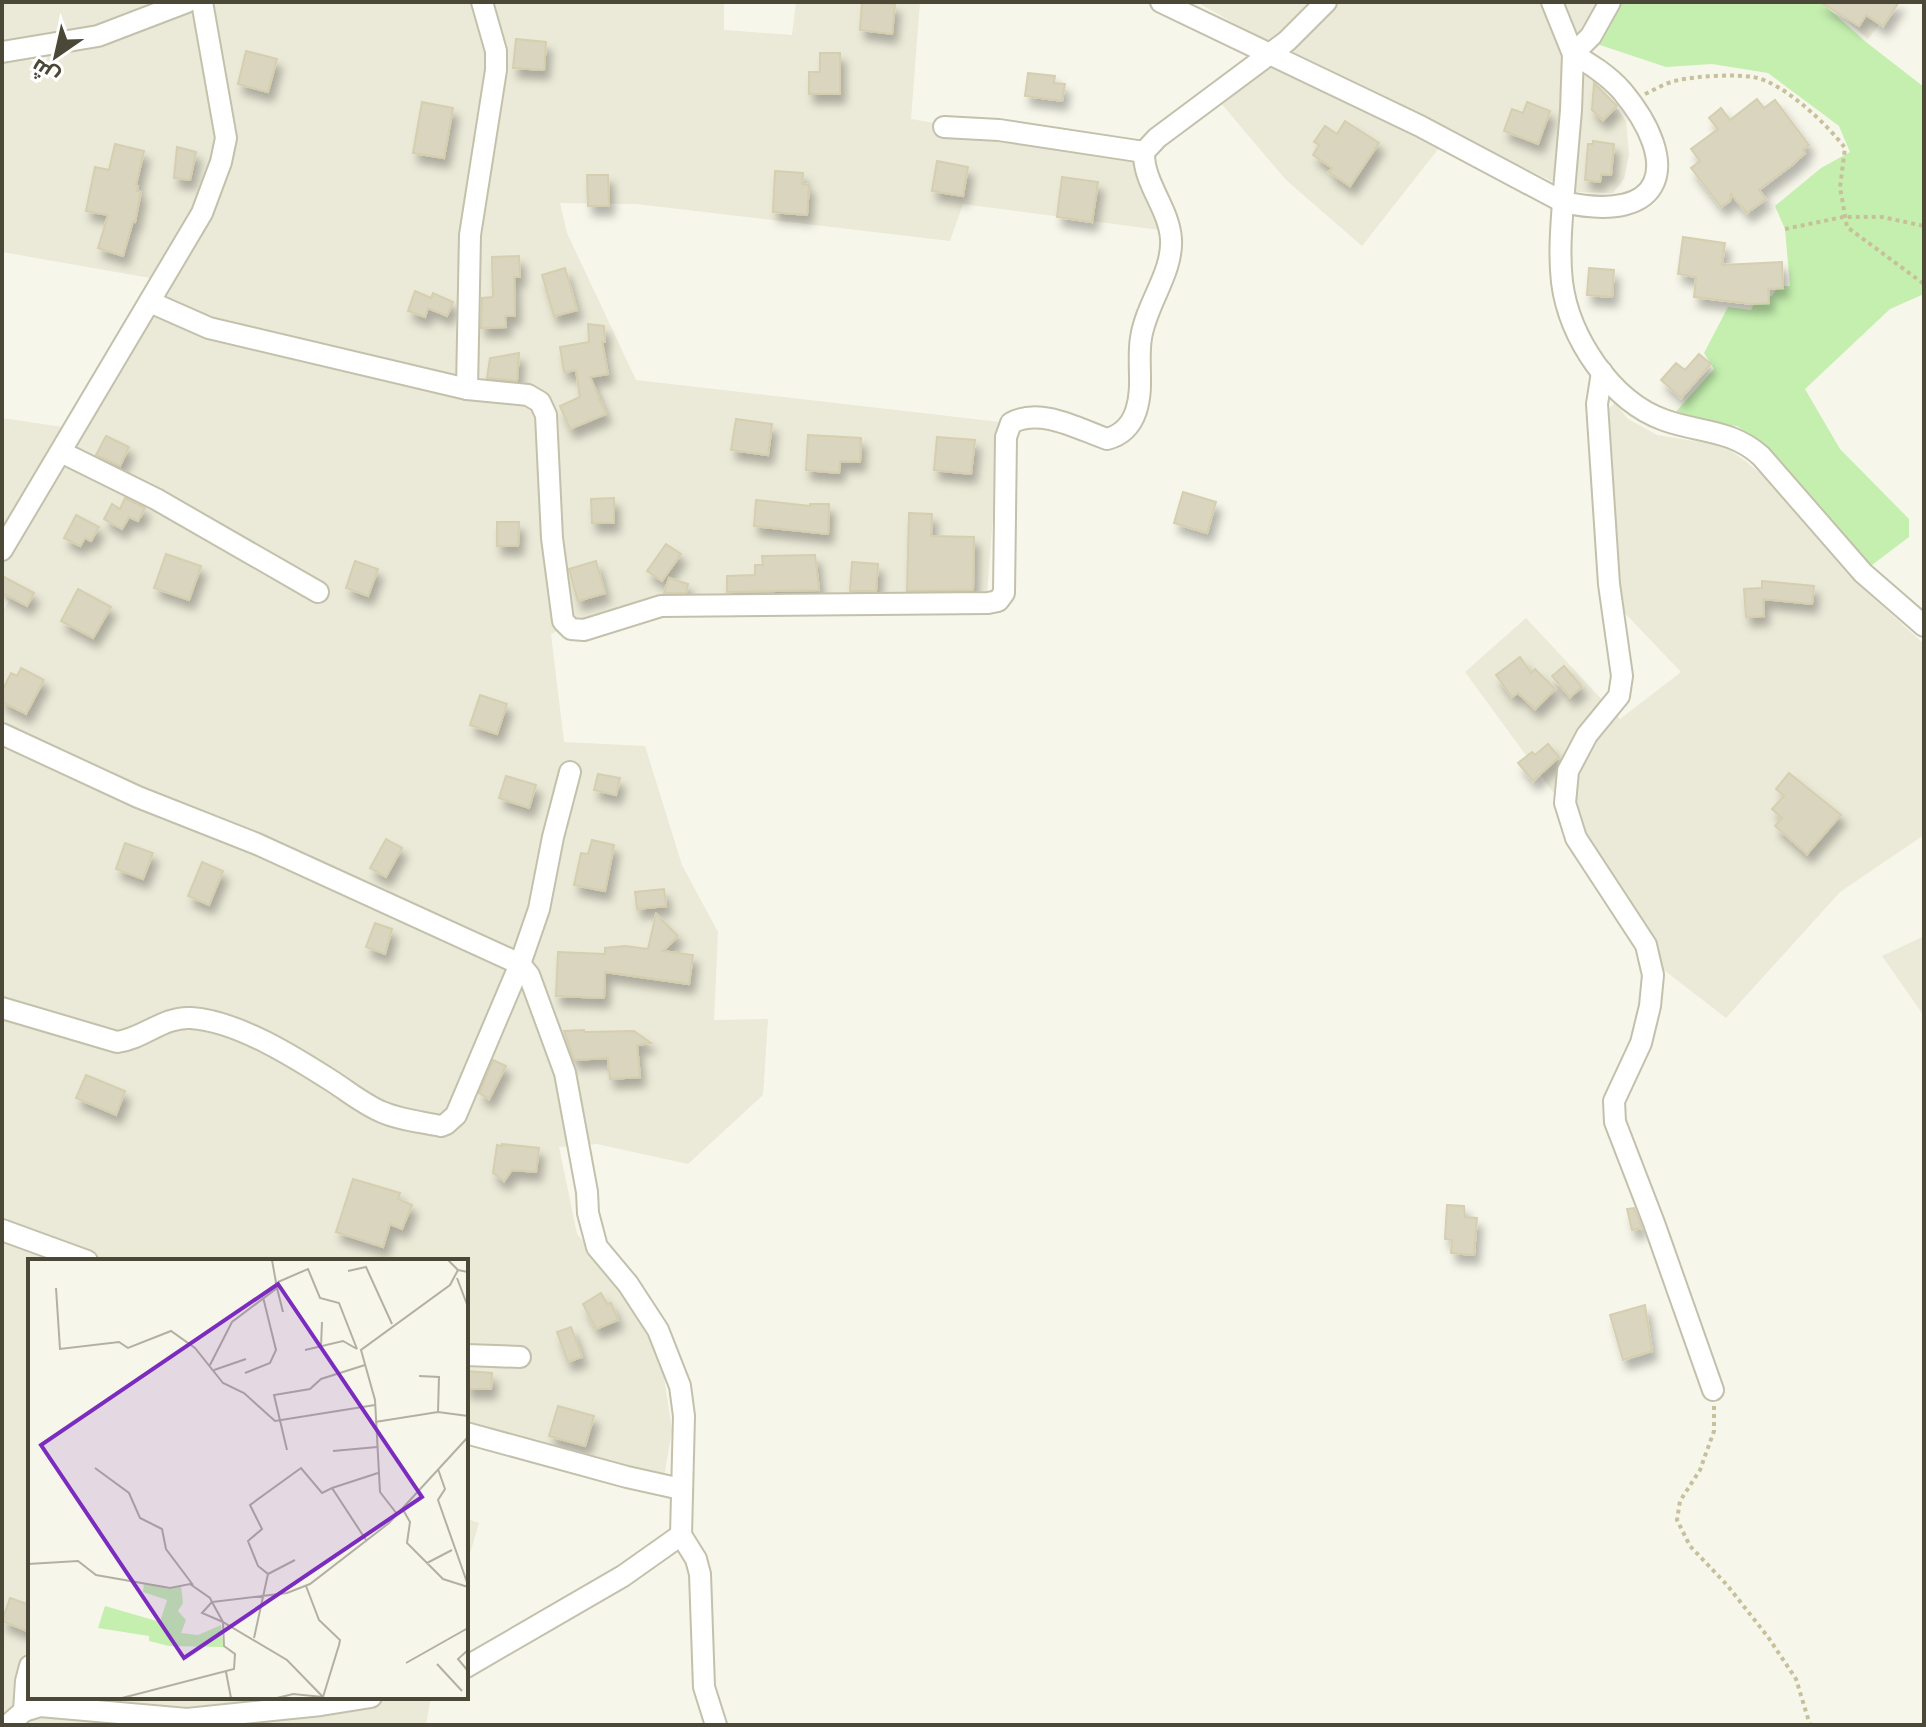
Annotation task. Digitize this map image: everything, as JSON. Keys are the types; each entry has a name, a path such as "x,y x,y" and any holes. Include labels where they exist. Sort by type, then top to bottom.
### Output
{"street":[{"path":"2,52 98,36 149,8 187,2"},
{"path":"2,550 202,213 221,162 226,138 202,2"},
{"path":"467,389 470,235 496,70 496,51 482,2"},
{"path":"1161,2 1420,126 1563,202 1583,207 1619,207 1637,202 1648,194 1655,182 1656,154 1646,127 1621,91 1598,69 1573,54"},
{"path":"150,302 209,328 467,389 528,395 540,402 546,415 552,538 563,621 571,629 584,630 661,606 998,601 1004,593 1006,437 1011,423 1022,417 1040,416 1107,439 1119,436 1129,426 1137,410 1141,381 1141,335 1169,259 1171,237 1144,165 1144,152 1157,138 1287,41 1326,2"},
{"path":"1552,2 1573,54 1560,235 1562,284 1574,325 1602,372 1639,407 1662,419 1745,442 1761,456 1863,573 1924,626"},
{"path":"1573,54 1591,36 1610,2"},
{"path":"944,127 999,130 1144,152"},
{"path":"1602,372 1597,404 1609,584 1622,676 1619,696 1587,735 1568,771 1565,803 1576,838 1646,945 1653,975 1650,1006 1641,1043 1614,1101 1615,1122 1713,1390"},
{"path":"61,452 156,499 318,592"},
{"path":"2,734 138,797 257,844 520,964 529,975 565,1073 587,1192 588,1213 597,1247 647,1311 669,1355 680,1386 684,1416 681,1535 696,1559 700,1574 704,1687 716,1725"},
{"path":"2,1008 117,1042 129,1041 175,1020 188,1017 203,1019 234,1029 303,1062 379,1111 394,1117 441,1126 446,1124 456,1115 520,964 539,909 570,772"},
{"path":"2,1230 82,1259"},
{"path":"468,1355 520,1357"},
{"path":"468,1434 681,1489"},
{"path":"468,1666 623,1576 681,1535"},
{"path":"24,1711 28,1674"},
{"path":"8,1725 24,1711 40,1706 137,1705 187,1719 358,1699"}],"path":[{"path":"1630,103 1678,80 1755,77 1782,90 1833,131 1845,148 1840,187 1847,227 1924,284"},
{"path":"1785,229 1843,217 1882,217 1924,226"},
{"path":"1713,1390 1714,1431 1700,1470 1680,1501 1677,1520 1690,1546 1727,1585 1796,1679 1810,1725"}],"shaded area":[{"path":"2,2 724,2 724,30 792,35 796,2 920,2 911,119 1136,158 1160,230 963,204 950,241 636,204 560,203 567,233 636,380 1000,422 987,595 657,595 582,620 551,634 564,742 645,746 682,865 718,932 714,1020 768,1019 763,1095 688,1164 597,1144 559,1147 577,1234 617,1284 651,1336 662,1364 672,1430 664,1477 468,1426 468,1259 28,1259 28,1699 431,1699 426,1725 2,1725 2,612 9,601 2,597 2,418 63,427 150,278 2,252"},
{"path":"1197,2 1598,2 1585,26 1601,86 1626,121 1629,155 1624,179 1613,193 1574,192 1496,154 1439,148 1362,246 1286,180 1220,102 1268,43"},
{"path":"1827,2 1897,2 1868,39"},
{"path":"1615,403 1628,419 1657,435 1724,446 1744,460 1763,476 1849,576 1924,644 1924,835 1840,892 1726,1018 1660,967 1583,833 1465,672 1526,618 1620,719 1681,672 1621,609 1605,412"},
{"path":"1924,936 1924,1016 1882,956"},
{"path":"468,1519 479,1523 468,1560"}],"green space":[{"path":"1619,2 1821,2 1924,87 1924,294 1890,309 1805,389 1840,449 1909,519 1909,537 1868,568 1754,437 1737,426 1703,423 1673,415 1714,369 1704,353 1728,307 1751,310 1756,299 1772,296 1778,286 1790,286 1785,229 1775,206 1821,168 1850,152 1839,126 1768,73 1712,64 1666,67 1597,44"}],"building":[{"path":"862,2 895,4 892,34 860,30"},
{"path":"1820,2 1899,2 1883,26 1866,15 1859,26"},
{"path":"516,39 546,42 544,70 513,68"},
{"path":"246,51 277,59 268,92 238,84"},
{"path":"820,53 840,53 840,94 809,94 809,72 820,72"},
{"path":"1028,73 1055,76 1054,83 1065,84 1062,101 1025,96"},
{"path":"1594,83 1617,106 1603,120 1592,110"},
{"path":"1757,99 1764,108 1775,100 1809,145 1792,165 1759,190 1766,199 1747,213 1731,194 1730,201 1721,207 1691,168 1700,161 1691,149 1718,129 1709,118 1721,108 1730,120"},
{"path":"422,102 453,108 444,158 413,153"},
{"path":"1527,102 1550,111 1538,144 1504,131 1512,109 1523,113"},
{"path":"1345,121 1379,143 1350,186 1329,172 1332,168 1313,155 1319,145 1314,142 1325,126 1337,134"},
{"path":"1593,141 1614,144 1611,175 1601,174 1600,182 1585,180 1588,144 1593,144"},
{"path":"115,144 144,151 136,185 137,191 141,192 135,222 123,256 98,248 108,215 86,211 95,167 109,170"},
{"path":"177,147 196,152 190,180 174,178"},
{"path":"937,161 968,167 963,196 932,191"},
{"path":"775,171 803,173 802,184 809,185 807,215 773,212"},
{"path":"587,175 608,175 609,206 588,206"},
{"path":"1062,177 1098,182 1092,222 1057,217"},
{"path":"1683,237 1725,243 1722,265 1782,262 1783,288 1768,289 1769,303 1694,297 1696,277 1678,274"},
{"path":"519,256 520,277 514,277 515,316 505,316 506,327 481,328 482,298 493,297 492,257"},
{"path":"565,268 577,310 554,316 542,275"},
{"path":"1589,268 1614,270 1612,297 1587,295"},
{"path":"415,291 431,298 433,293 453,302 447,316 428,308 425,317 408,311"},
{"path":"588,324 604,326 605,342 602,342 608,374 590,377 606,414 570,429 560,406 580,397 576,370 564,372 560,347 589,342"},
{"path":"519,353 517,381 487,378 490,358"},
{"path":"1699,354 1711,364 1681,398 1661,380 1676,363 1685,370"},
{"path":"736,419 772,424 768,455 731,450"},
{"path":"808,435 861,438 860,462 840,461 839,473 806,470"},
{"path":"106,436 129,447 120,466 96,455"},
{"path":"937,437 975,440 971,474 934,470"},
{"path":"1183,492 1216,502 1207,533 1174,523"},
{"path":"125,498 145,508 138,521 129,517 122,529 104,519 112,504 120,509"},
{"path":"614,498 614,523 592,523 591,499"},
{"path":"756,500 810,506 829,504 828,534 754,526"},
{"path":"909,513 932,514 931,536 974,537 973,590 907,591"},
{"path":"76,515 99,527 91,541 85,538 80,546 64,538"},
{"path":"497,522 519,522 518,546 497,546"},
{"path":"666,544 681,554 662,581 647,571"},
{"path":"166,554 201,566 189,600 154,588"},
{"path":"815,555 819,590 727,592 727,576 755,575 755,565 763,565 762,556"},
{"path":"355,561 378,569 368,596 346,588"},
{"path":"596,561 605,593 578,601 569,569"},
{"path":"852,562 878,564 876,591 850,591"},
{"path":"2,576 34,593 27,606 2,593"},
{"path":"669,578 688,584 686,593 664,593"},
{"path":"1762,581 1814,586 1812,604 1763,599 1764,616 1746,617 1744,589 1762,588"},
{"path":"78,589 111,607 93,638 61,621"},
{"path":"1520,657 1531,673 1535,669 1555,689 1535,709 1518,693 1512,697 1496,675"},
{"path":"1564,666 1582,687 1570,697 1552,676"},
{"path":"21,668 44,680 26,714 2,702 2,691 11,673 17,676"},
{"path":"480,695 507,704 497,734 470,725"},
{"path":"1548,744 1559,757 1533,781 1518,763"},
{"path":"1789,773 1841,815 1807,854 1775,826 1782,818 1772,809 1784,796 1776,789"},
{"path":"598,774 620,778 616,795 594,790"},
{"path":"506,776 536,785 529,808 499,798"},
{"path":"386,839 402,848 386,877 370,868"},
{"path":"592,840 614,845 605,891 574,885 581,853 588,854"},
{"path":"125,843 153,853 143,879 116,869"},
{"path":"202,862 223,871 209,905 188,896"},
{"path":"664,889 666,906 637,909 635,892"},
{"path":"656,914 678,936 663,951 693,955 689,984 605,972 604,998 556,996 558,952 605,954 605,948 625,946 648,949"},
{"path":"375,923 392,929 385,954 366,947"},
{"path":"564,1031 634,1031 651,1043 637,1045 640,1077 610,1079 608,1058 574,1060"},
{"path":"493,1060 506,1066 489,1099 479,1093"},
{"path":"86,1075 125,1091 116,1115 76,1098"},
{"path":"497,1145 539,1148 536,1172 512,1170 504,1181 493,1173"},
{"path":"353,1179 400,1193 398,1199 412,1205 402,1229 390,1224 383,1247 336,1232"},
{"path":"1447,1205 1464,1206 1465,1217 1477,1218 1474,1255 1451,1253 1452,1240 1445,1239"},
{"path":"1634,1208 1642,1228 1632,1230 1627,1209"},
{"path":"601,1293 607,1304 611,1303 618,1320 596,1329 583,1304"},
{"path":"1645,1305 1652,1351 1623,1360 1610,1315"},
{"path":"571,1327 582,1357 568,1362 557,1332"},
{"path":"468,1371 492,1373 491,1389 468,1389"},
{"path":"558,1406 594,1416 585,1446 549,1436"},
{"path":"10,1598 28,1604 28,1631 2,1621"}]}
